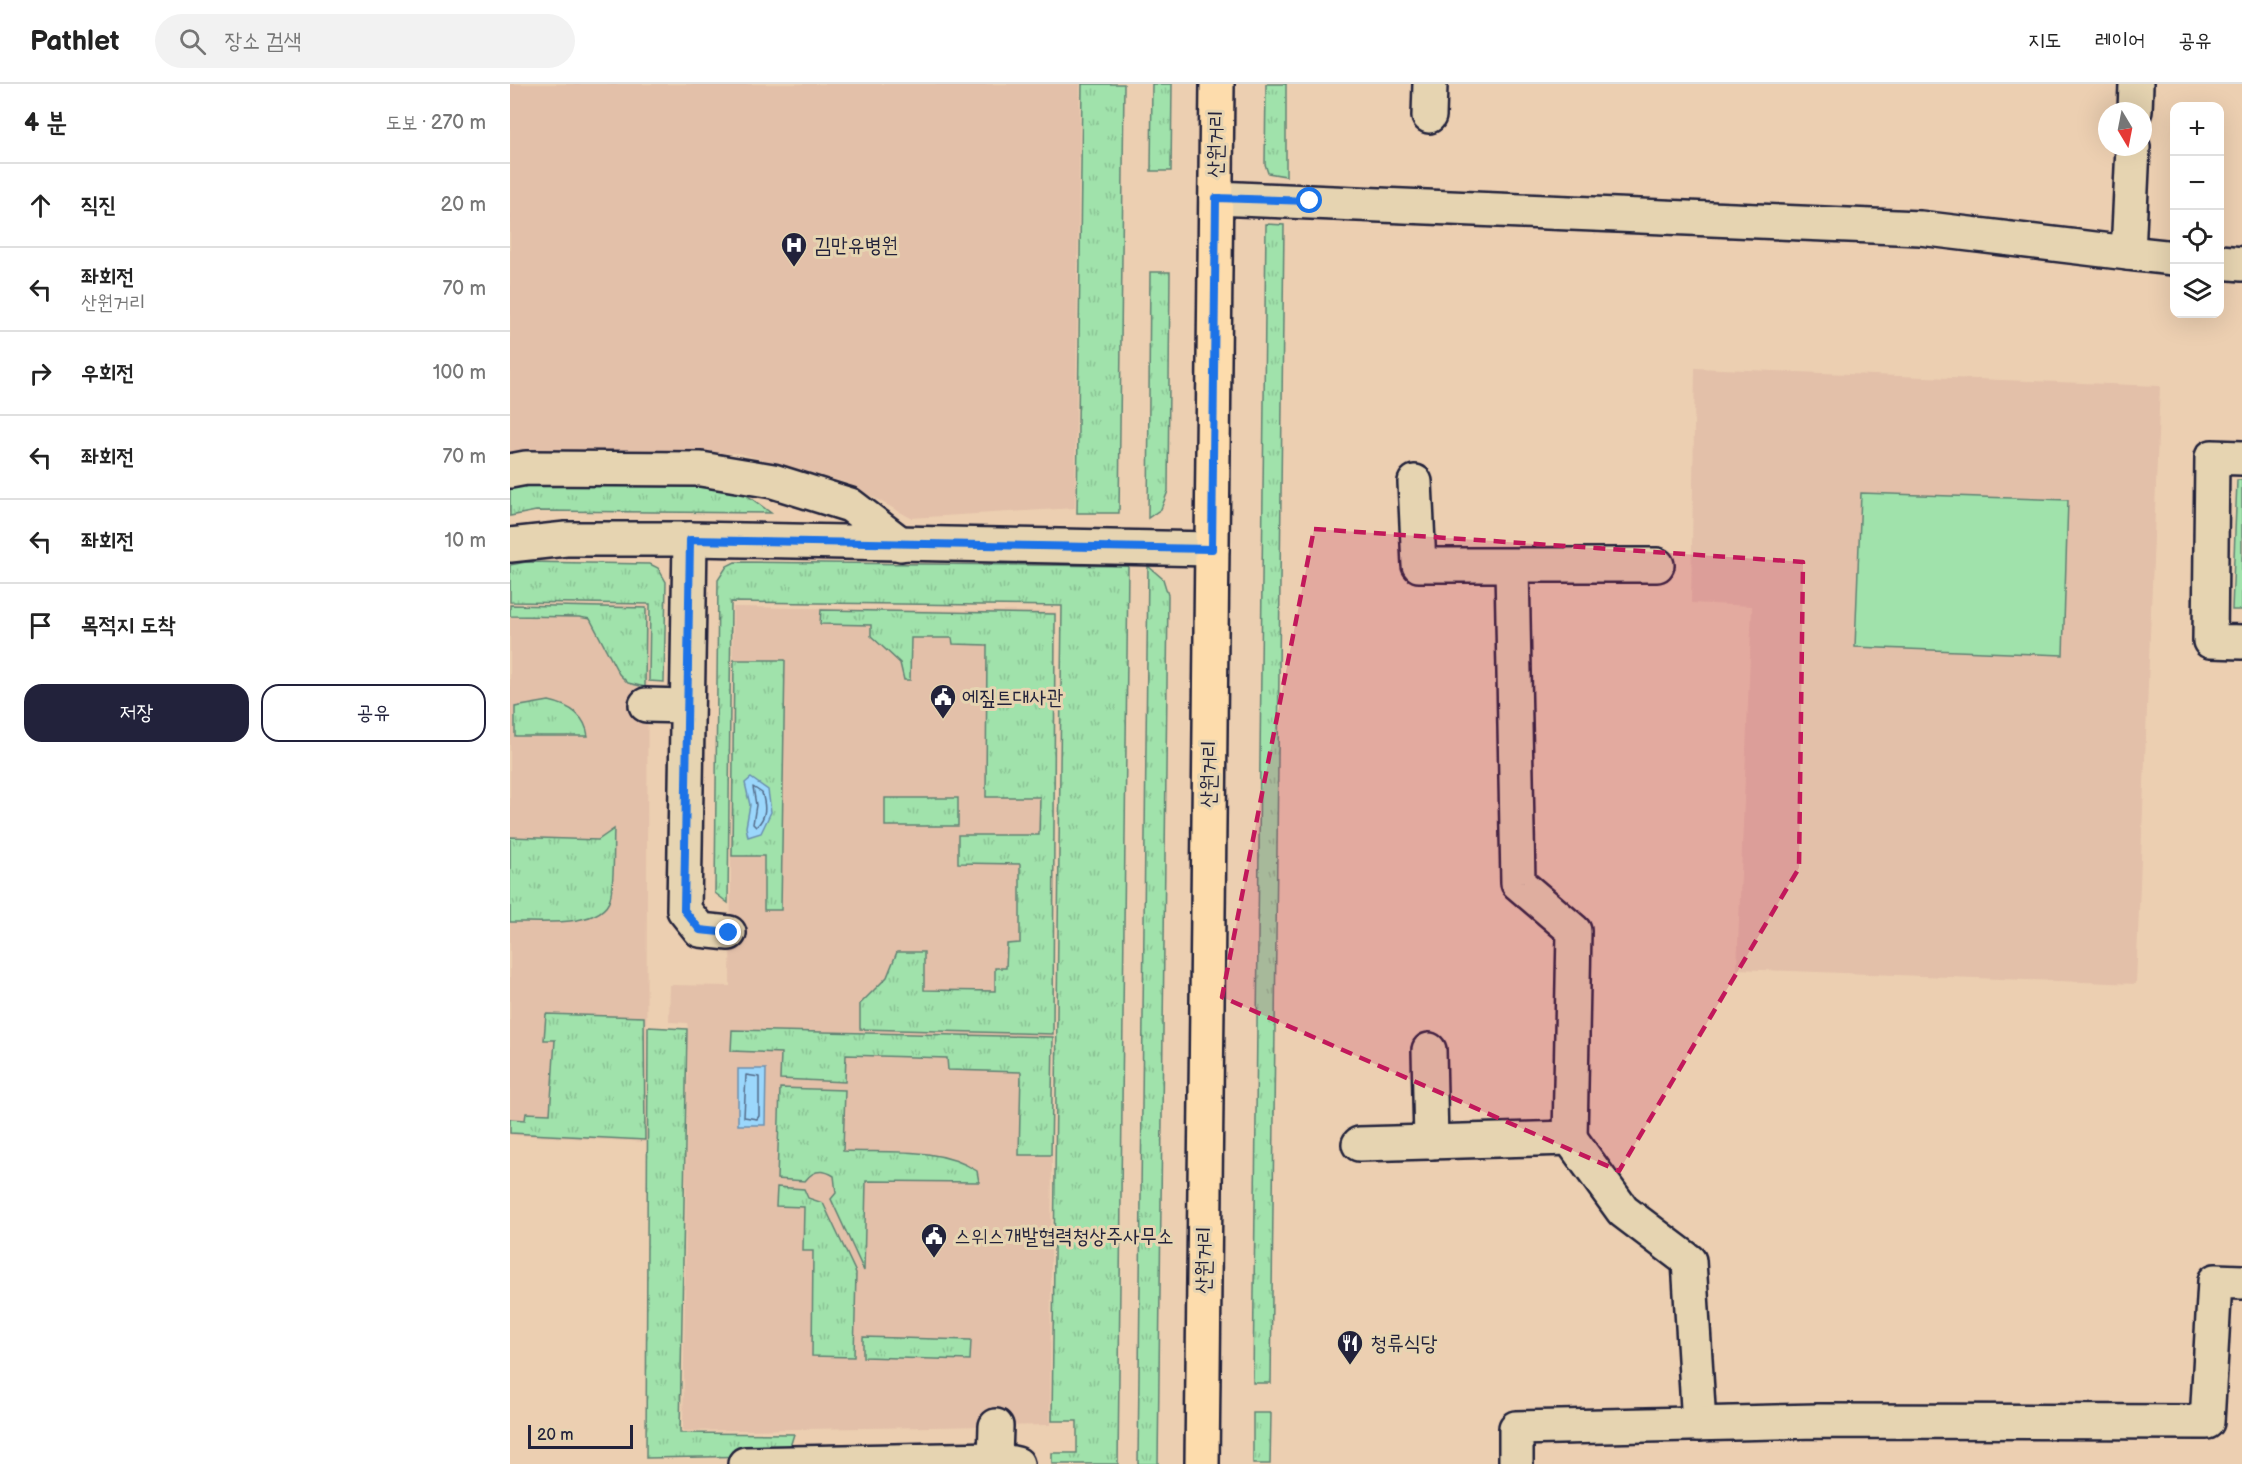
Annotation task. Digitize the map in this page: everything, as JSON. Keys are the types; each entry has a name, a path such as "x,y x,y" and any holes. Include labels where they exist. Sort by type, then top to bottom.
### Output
{"main road":[{"name":"산원거리","path":"1202,1464 1217,84"}],"street":[{"path":"1430,84 1430,116"},
{"path":"2135,102 2136,84"},
{"path":"2128,253 2133,156"},
{"path":"1216,198 1920,228 2170,257"},
{"path":"2224,262 2242,264"},
{"path":"2242,458 2212,457 2210,641 2242,642"},
{"path":"510,471 526,468 701,470 773,481 850,506 901,544"},
{"path":"1415,482 1419,564 1512,567 1657,565"},
{"path":"510,545 566,540 690,540 1212,549"},
{"path":"690,540 684,910 700,930 729,933"},
{"path":"1512,567 1518,883 1574,931 1570,1138 1623,1211 1689,1261 1699,1424"},
{"path":"646,705 686,706"},
{"path":"1429,1050 1431,1142"},
{"path":"1359,1144 1570,1138"},
{"path":"1516,1464 1516,1428 1699,1424 2207,1422 2215,1281 2242,1282"},
{"path":"745,1464 1006,1462 996,1426"}],"highlighted area":[{"path":"1314,529 1803,562 1799,868 1619,1171 1222,997"}],"shaded area":[{"name":"김만유병원","path":"510,84 1080,84 1075,508 911,518 847,483 738,453 510,459"},
{"path":"1695,368 2160,386 2136,984 1737,969 1752,606 1691,603"},
{"path":"510,604 648,606 646,1142 510,1135"},
{"path":"733,607 1056,612 1050,1425 683,1431 688,1028 687,1023 669,1022 670,985 730,986"}],"green space":[{"path":"1082,84 1124,84 1119,513 1077,513"},
{"path":"1152,84 1172,84 1171,171 1151,171"},
{"path":"1266,84 1286,84 1286,176 1268,173 1265,164"},
{"path":"1266,224 1284,225 1271,1383 1253,1383"},
{"path":"1150,272 1170,272 1168,491 1161,509 1148,518"},
{"path":"545,478 725,479 771,513 536,511 510,516 510,485"},
{"path":"2237,480 2242,480 2242,610 2232,610"},
{"path":"1861,493 2068,500 2063,655 1855,647"},
{"path":"526,562 650,564 658,568 666,582 664,682 649,681 650,604 510,602 510,565"},
{"path":"735,562 1128,566 1118,1464 1052,1464 1052,1453 1077,1453 1077,1421 1052,1421 1062,606 731,602 728,903 715,893 718,580 727,566"},
{"path":"1148,566 1163,579 1168,595 1158,1464 1138,1464"},
{"path":"510,605 646,608 645,687 628,683 619,674 590,619 510,616"},
{"path":"821,610 1055,614 1053,1034 860,1029 860,1004 887,977 897,952 924,952 924,990 995,991 995,968 1006,968 1007,944 1020,943 1020,864 958,863 958,835 1039,835 1040,797 986,797 987,645 953,644 952,638 911,638 910,680 904,680 900,663 871,636 871,625 820,624"},
{"path":"734,660 785,660 781,910 764,910 764,856 732,856"},
{"path":"549,701 569,708 579,716 588,736 515,736 515,707"},
{"path":"885,798 958,798 958,826 885,826"},
{"path":"614,829 612,891 604,909 581,919 510,922 510,837 598,840"},
{"path":"546,1014 644,1017 645,1140 510,1133 510,1119 525,1120 526,1113 550,1114 555,1040 544,1040"},
{"path":"648,1027 687,1029 680,1433 794,1434 789,1450 760,1456 646,1458"},
{"path":"732,1030 1053,1037 1051,1155 1019,1155 1021,1072 948,1070 947,1058 846,1055 845,1082 780,1079 781,1053 731,1051"},
{"path":"780,1088 845,1090 843,1151 930,1154 962,1163 977,1171 979,1182 866,1181 864,1271 831,1199 836,1193 834,1176 826,1172 818,1172 805,1181 777,1179"},
{"path":"777,1187 804,1189 808,1198 823,1203 856,1273 854,1357 812,1356 813,1251 803,1251 804,1207 776,1206"},
{"path":"863,1337 971,1340 970,1360 863,1357"},
{"path":"1253,1413 1271,1413 1270,1464 1253,1464"}],"water":[{"path":"751,778 768,790 771,812 761,833 748,837 746,827 750,805 745,783"},
{"path":"738,1069 766,1069 765,1125 738,1125"}],"place":[{"name":"김만유병원","path":"794,268"},
{"name":"에짚트대사관","path":"943,720"},
{"name":"스위스개발협력청상주사무소","path":"934,1259"},
{"name":"청류식당","path":"1350,1366"}],"route":[{"path":"729,933 700,930 684,910 690,540 1212,549 1216,198 1310,201"}]}
